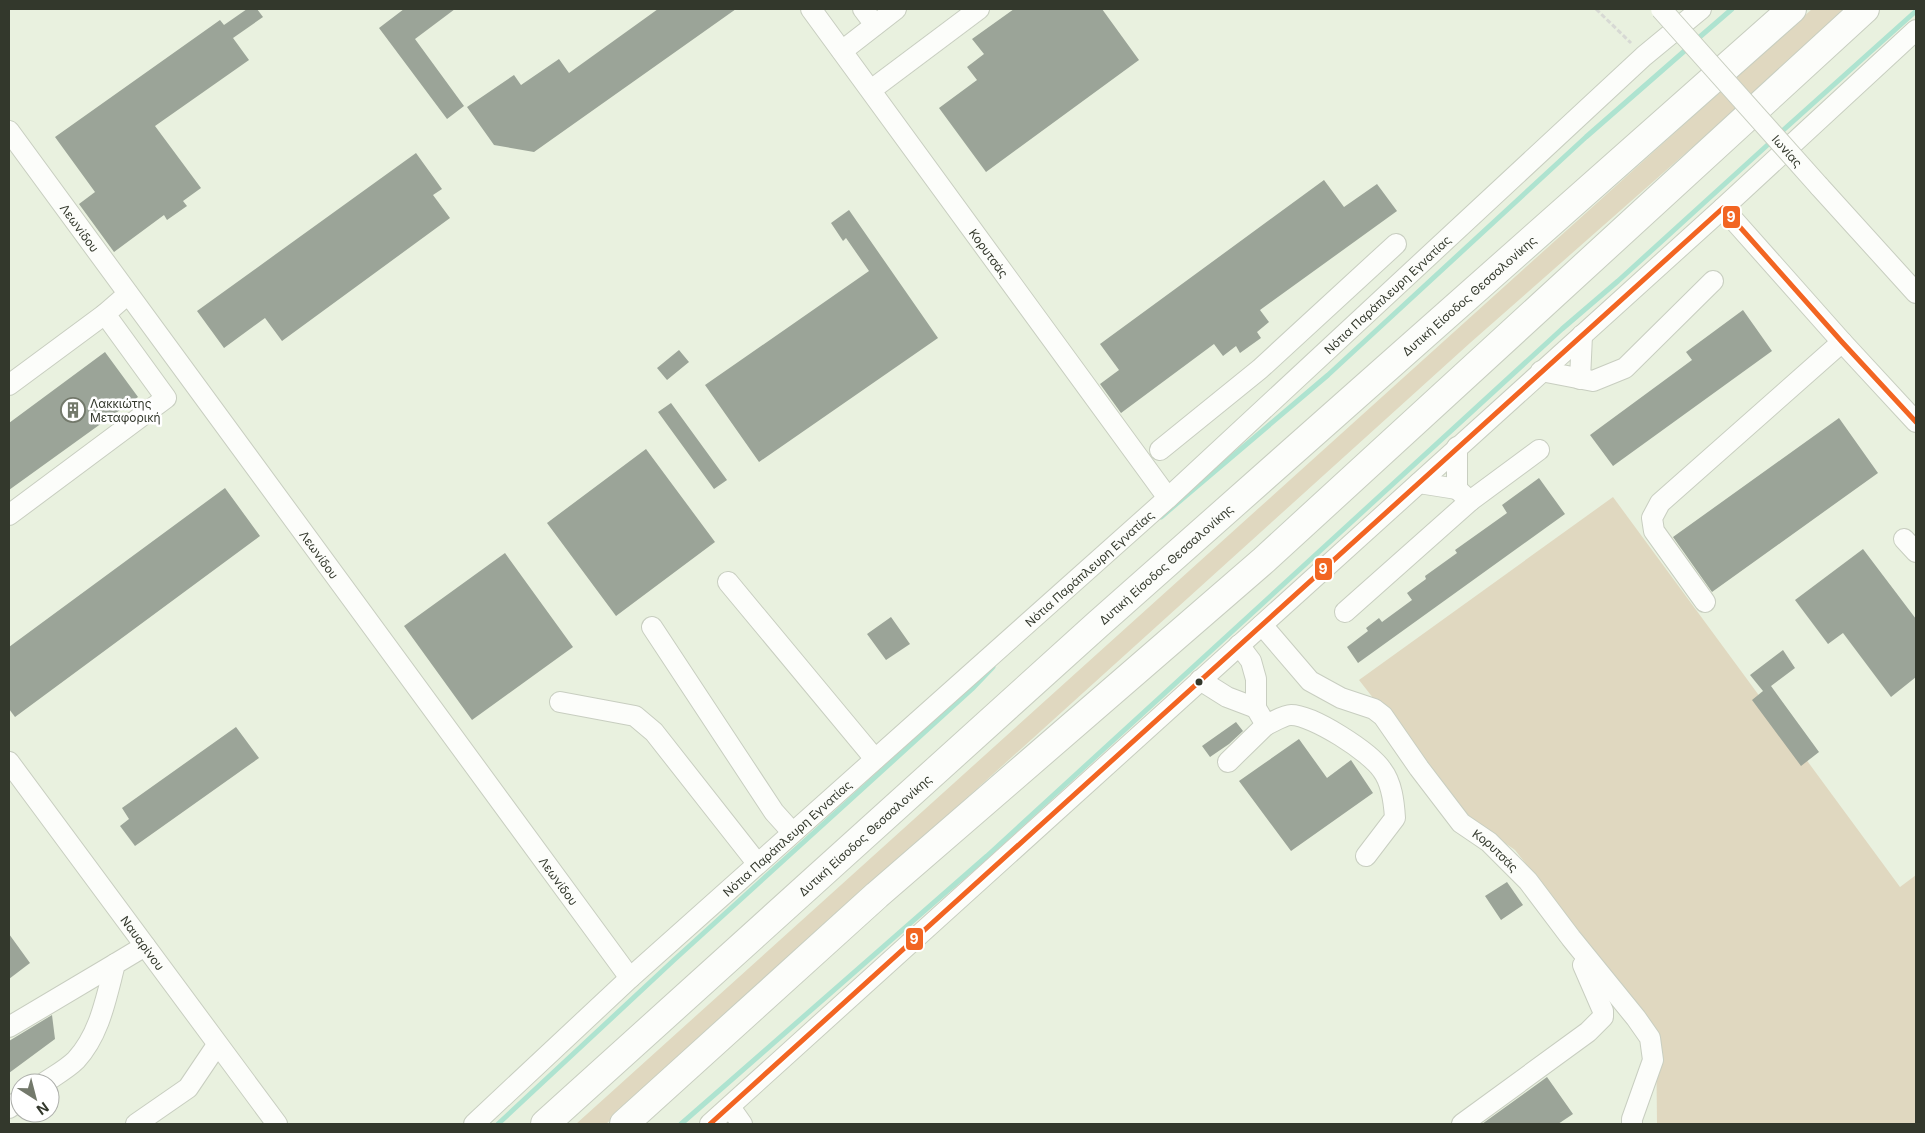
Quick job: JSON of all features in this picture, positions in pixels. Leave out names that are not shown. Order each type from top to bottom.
[{"type":"highway","name":"Δυτική Είσοδος Θεσσαλονίκης","points":[[545,1124],[1097,625],[1792,9]]},
{"type":"highway","points":[[624,1124],[877,895],[1264,560],[1865,9]]},
{"type":"street","name":"Κορυτσάς","points":[[811,9],[1168,498]]},
{"type":"street","points":[[863,9],[876,25]]},
{"type":"street","points":[[842,51],[896,9]]},
{"type":"street","points":[[871,90],[978,9]]},
{"type":"street","name":"Ιωνίας","points":[[1661,9],[1916,292]]},
{"type":"street","name":"Νότια Παράπλευρη Εγνατίας","points":[[474,1124],[630,978],[757,863],[1168,498],[1644,56],[1701,9]]},
{"type":"street","points":[[710,1124],[1914,35]]},
{"type":"street","name":"Λεωνίδου","points":[[9,131],[630,978]]},
{"type":"street","points":[[1723,208],[1916,422]]},
{"type":"street","points":[[1160,450],[1260,369],[1396,244]]},
{"type":"street","points":[[1541,371],[1593,381],[1625,368],[1713,281]]},
{"type":"street","points":[[9,385],[105,314],[128,294]]},
{"type":"street","points":[[9,515],[166,398],[105,314]]},
{"type":"street","points":[[1580,379],[1582,335]]},
{"type":"street","points":[[1705,602],[1654,530],[1652,518],[1660,503],[1842,342]]},
{"type":"street","points":[[1260,369],[1281,393]]},
{"type":"street","points":[[1458,447],[1463,495]]},
{"type":"street","points":[[1345,612],[1463,495],[1539,450]]},
{"type":"street","points":[[1419,483],[1463,495]]},
{"type":"street","points":[[728,582],[875,759]]},
{"type":"street","name":"Κορυτσάς","points":[[1262,625],[1310,681],[1341,698],[1374,709],[1383,716],[1419,768],[1461,823],[1488,842],[1528,882],[1636,1018],[1650,1038],[1653,1060],[1632,1119],[1632,1124]]},
{"type":"street","points":[[652,627],[774,812],[792,832]]},
{"type":"street","points":[[1228,762],[1261,717],[1256,679],[1251,661],[1239,646]]},
{"type":"street","points":[[1200,680],[1261,717],[1290,715],[1308,718],[1362,749],[1383,770],[1394,798],[1395,818],[1366,856]]},
{"type":"street","points":[[560,702],[636,716],[654,732],[757,863]]},
{"type":"street","name":"Ναυαρίνου","points":[[9,762],[277,1124]]},
{"type":"street","points":[[1462,1124],[1588,1032],[1603,1018],[1600,1003],[1571,938]]},
{"type":"street","points":[[9,1027],[145,946]]},
{"type":"street","points":[[58,1073],[75,1061],[94,1036],[102,1014],[115,964]]},
{"type":"street","points":[[136,1124],[188,1088],[217,1045]]},
{"type":"street","points":[[730,1106],[742,1124]]},
{"type":"path","points":[[1596,9],[1644,56]]},
{"type":"shaded area","points":[[1812,9],[1845,9],[1738,107],[1470,343],[606,1124],[576,1124]]},
{"type":"shaded area","points":[[1613,497],[1900,887],[1916,875],[1916,1124],[1657,1124],[1656,1029],[1515,850],[1465,815],[1359,680]]},
{"type":"building","points":[[247,9],[257,9],[263,17],[233,38],[249,60],[155,126],[201,188],[183,201],[187,206],[167,220],[164,215],[114,252],[79,204],[95,192],[55,137],[220,20],[224,25]]},
{"type":"building","points":[[404,9],[455,9],[415,39],[464,106],[447,119],[379,28]]},
{"type":"building","points":[[658,9],[736,9],[534,152],[494,145],[467,107],[514,75],[521,85],[559,59],[569,73]]},
{"type":"building","points":[[1014,9],[1102,9],[1139,60],[986,172],[939,108],[977,80],[967,67],[984,54],[972,39]]},
{"type":"building","points":[[416,153],[442,189],[433,195],[450,218],[282,341],[265,318],[224,348],[197,311]]},
{"type":"building","points":[[1324,180],[1344,207],[1377,184],[1397,211],[1260,310],[1269,322],[1257,332],[1261,338],[1240,353],[1236,346],[1223,356],[1214,344],[1121,413],[1100,384],[1119,370],[1100,344]]},
{"type":"building","points":[[849,210],[938,338],[759,462],[705,385],[869,271],[846,238],[843,241],[831,223]]},
{"type":"building","points":[[1743,310],[1772,351],[1613,466],[1590,435],[1692,360],[1686,352]]},
{"type":"building","points":[[679,350],[689,362],[667,380],[657,368]]},
{"type":"building","name":"Λακκιώτης Μεταφορική","points":[[105,352],[138,397],[9,490],[9,423]]},
{"type":"building","points":[[671,403],[727,480],[714,489],[658,412]]},
{"type":"building","points":[[1839,418],[1878,473],[1712,592],[1673,537]]},
{"type":"building","points":[[646,449],[715,542],[616,616],[547,523]]},
{"type":"building","points":[[1539,478],[1565,514],[1358,663],[1347,647],[1368,631],[1366,628],[1379,618],[1382,622],[1412,600],[1407,593],[1426,579],[1425,576],[1457,553],[1455,550],[1507,513],[1502,505]]},
{"type":"building","points":[[225,488],[260,536],[15,717],[9,709],[9,647]]},
{"type":"building","points":[[1863,549],[1916,619],[1916,677],[1891,697],[1843,633],[1828,644],[1795,600]]},
{"type":"building","points":[[505,553],[573,647],[472,720],[404,626]]},
{"type":"building","points":[[891,617],[910,644],[886,660],[867,634]]},
{"type":"building","points":[[1783,650],[1795,668],[1771,686],[1819,752],[1801,766],[1752,700],[1763,691],[1750,675]]},
{"type":"building","points":[[1236,722],[1243,731],[1229,744],[1210,757],[1202,746]]},
{"type":"building","points":[[236,727],[259,758],[135,846],[120,826],[129,819],[122,808]]},
{"type":"building","points":[[1299,739],[1327,778],[1351,760],[1373,793],[1291,851],[1239,781]]},
{"type":"building","points":[[1507,882],[1523,905],[1501,920],[1485,896]]},
{"type":"building","points":[[9,934],[30,963],[9,979]]},
{"type":"building","points":[[52,1015],[55,1039],[9,1073],[9,1041]]},
{"type":"building","points":[[1547,1077],[1573,1114],[1558,1124],[1482,1124]]},
{"type":"waterway","points":[[1695,41],[1732,9]]},
{"type":"waterway","points":[[1779,134],[1916,11]]},
{"type":"waterway","points":[[1161,517],[1328,375],[1586,137],[1689,47]]},
{"type":"waterway","points":[[681,1124],[987,856],[1562,329],[1618,281],[1773,140]]},
{"type":"waterway","points":[[498,1124],[674,960],[972,689],[993,667]]},
{"type":"transit line","name":"9","points":[[710,1124],[1723,208],[1916,422]]},
{"type":"place","name":"Λακκιώτης Μεταφορική","points":[[73,410]]}]
